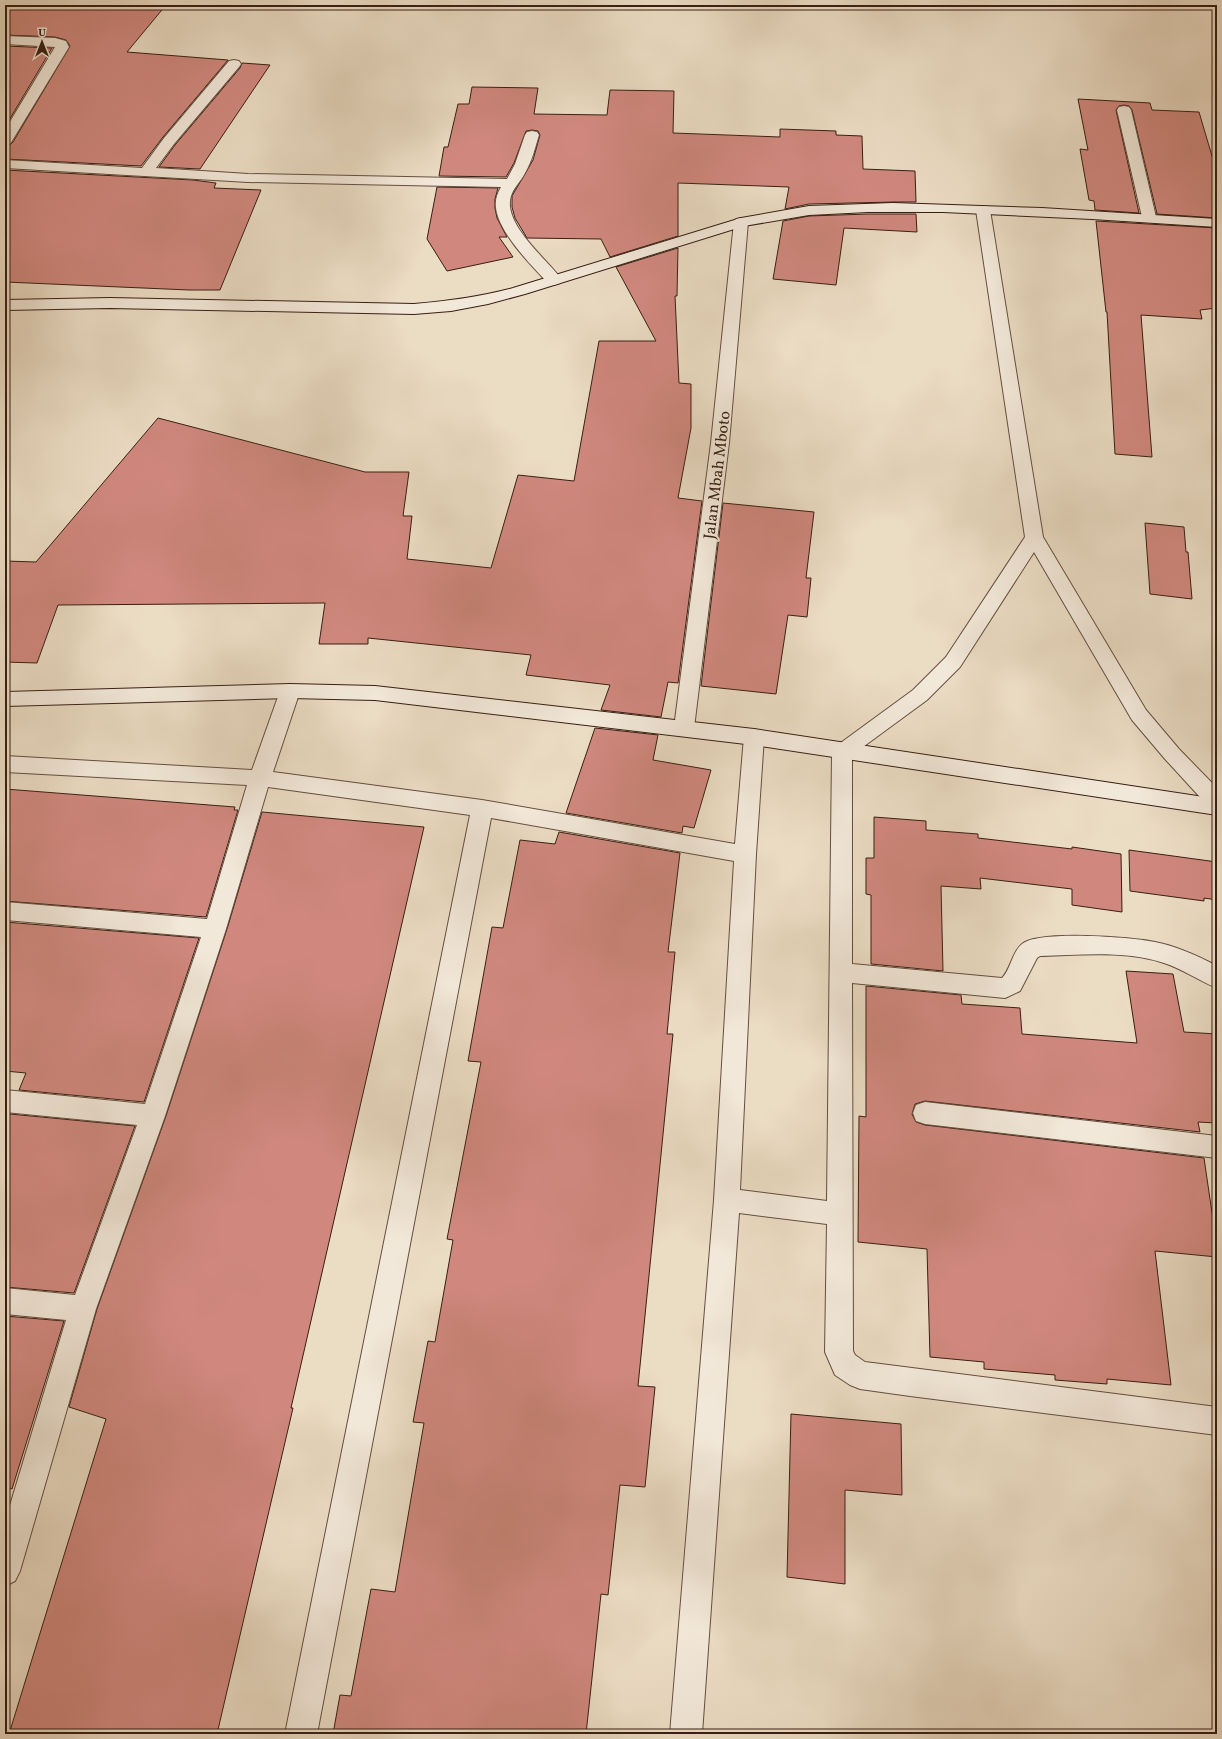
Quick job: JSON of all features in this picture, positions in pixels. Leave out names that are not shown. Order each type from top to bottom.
[{"type":"street","points":[[5,40],[55,42],[61,44],[62,47],[5,141]]},
{"type":"street","points":[[145,173],[169,141],[234,64]]},
{"type":"street","points":[[1124,110],[1149,218]]},
{"type":"street","points":[[532,135],[523,162],[503,199],[503,214],[512,230],[538,264],[554,280]]},
{"type":"street","points":[[5,164],[248,178],[511,183]]},
{"type":"street","points":[[5,305],[118,303],[414,308],[451,306],[482,301],[742,222],[778,215],[851,208],[983,210],[1149,218],[1217,223]]},
{"type":"street","points":[[983,210],[1034,538],[1139,715],[1172,754],[1217,801]]},
{"type":"street","name":"Jalan Mbah Mboto","points":[[684,728],[720,443],[742,222]]},
{"type":"street","points":[[842,752],[920,695],[953,662],[1034,538]]},
{"type":"street","points":[[5,1571],[11,1534],[83,1309],[152,1116],[215,930],[260,778],[290,691]]},
{"type":"street","points":[[5,699],[290,691],[375,693],[754,737],[842,752],[1217,807]]},
{"type":"street","points":[[686,1734],[727,1200],[754,737]]},
{"type":"street","points":[[842,752],[839,1352],[845,1365],[860,1375],[1217,1421]]},
{"type":"street","points":[[5,764],[260,778],[482,808],[746,854]]},
{"type":"street","points":[[301,1734],[482,808]]},
{"type":"street","points":[[5,911],[215,930]]},
{"type":"street","points":[[840,972],[1005,988],[1012,984],[1029,952],[1036,947],[1101,945],[1156,952],[1200,968],[1217,978]]},
{"type":"street","points":[[5,1101],[152,1116]]},
{"type":"street","points":[[925,1113],[1217,1147]]},
{"type":"street","points":[[727,1200],[839,1214]]},
{"type":"street","points":[[5,1301],[83,1309]]},
{"type":"building","points":[[5,5],[166,5],[127,52],[228,60],[163,137],[141,166],[5,159],[5,146],[10,145],[13,142],[70,46],[66,40],[55,37],[5,35]]},
{"type":"building","points":[[5,46],[52,48],[5,127]]},
{"type":"building","points":[[242,63],[270,65],[200,169],[159,167],[175,145],[240,68]]},
{"type":"building","points":[[472,87],[538,88],[534,114],[607,115],[610,90],[674,91],[673,133],[780,137],[780,129],[836,131],[836,135],[862,136],[863,169],[915,171],[916,202],[809,204],[785,209],[789,187],[678,183],[678,236],[610,257],[601,239],[527,238],[515,218],[512,207],[512,196],[533,160],[540,135],[538,131],[526,131],[514,163],[506,177],[439,176],[444,147],[448,147],[458,104],[469,104]]},
{"type":"building","points":[[1078,99],[1150,103],[1152,110],[1199,112],[1217,173],[1217,218],[1157,214],[1132,110],[1129,106],[1124,105],[1119,106],[1116,110],[1139,213],[1095,210],[1094,201],[1089,200],[1080,149],[1088,150]]},
{"type":"building","points":[[5,170],[193,180],[216,183],[214,188],[261,190],[220,290],[5,282]]},
{"type":"building","points":[[437,187],[498,188],[495,199],[495,208],[497,218],[507,237],[499,237],[513,257],[447,271],[427,239]]},
{"type":"building","points":[[916,214],[917,232],[844,228],[836,285],[773,279],[783,221],[809,216]]},
{"type":"building","points":[[1096,221],[1217,228],[1217,308],[1200,310],[1202,319],[1141,315],[1152,457],[1115,454],[1107,312]]},
{"type":"building","points":[[678,248],[677,296],[675,296],[679,383],[691,384],[691,428],[678,498],[702,501],[678,683],[668,682],[661,717],[601,710],[610,685],[526,675],[531,655],[368,638],[368,644],[319,644],[325,603],[58,605],[37,663],[5,662],[5,561],[36,562],[158,418],[365,472],[409,472],[403,516],[412,516],[407,559],[491,568],[518,475],[574,481],[599,341],[656,341],[616,267]]},
{"type":"building","points":[[723,503],[814,512],[806,578],[811,578],[807,617],[788,615],[776,694],[701,686]]},
{"type":"building","points":[[1145,523],[1184,527],[1186,552],[1188,552],[1192,599],[1150,594]]},
{"type":"building","points":[[595,728],[658,735],[653,760],[711,770],[694,828],[683,826],[682,833],[566,813]]},
{"type":"building","points":[[5,789],[235,807],[234,810],[238,810],[206,917],[5,901]]},
{"type":"building","points":[[262,812],[424,827],[291,1408],[293,1408],[217,1734],[9,1734],[106,1419],[69,1407],[97,1309],[166,1116],[227,929]]},
{"type":"building","points":[[874,817],[926,821],[926,830],[978,834],[978,838],[1072,849],[1072,847],[1121,854],[1122,912],[1072,905],[1072,889],[980,878],[981,889],[941,886],[943,971],[871,964],[871,895],[866,894],[866,858],[874,858]]},
{"type":"building","points":[[559,832],[680,853],[668,952],[675,952],[667,1034],[673,1034],[638,1386],[655,1387],[645,1487],[620,1485],[608,1595],[601,1594],[586,1734],[333,1734],[340,1695],[351,1696],[371,1589],[395,1592],[424,1423],[413,1422],[428,1341],[435,1342],[453,1240],[447,1239],[481,1062],[468,1061],[492,927],[503,928],[520,840],[555,844]]},
{"type":"building","points":[[1129,850],[1217,862],[1217,900],[1204,898],[1204,901],[1130,891]]},
{"type":"building","points":[[5,922],[199,938],[144,1102],[19,1090],[26,1073],[5,1071]]},
{"type":"building","points":[[1126,971],[1173,974],[1184,1032],[1217,1034],[1217,1123],[1198,1122],[1200,1132],[925,1101],[915,1104],[912,1114],[916,1122],[925,1125],[1204,1158],[1217,1247],[1217,1257],[1155,1251],[1171,1385],[1107,1379],[1107,1384],[1055,1380],[1055,1375],[984,1369],[984,1362],[930,1357],[927,1249],[858,1242],[859,1116],[866,1117],[866,986],[961,995],[962,1004],[1020,1008],[1022,1034],[1137,1043]]},
{"type":"building","points":[[10,1114],[135,1126],[74,1293],[5,1287],[5,1126]]},
{"type":"building","points":[[5,1316],[64,1321],[12,1489],[5,1487]]},
{"type":"building","points":[[791,1414],[901,1424],[902,1495],[845,1490],[845,1584],[787,1577]]}]
